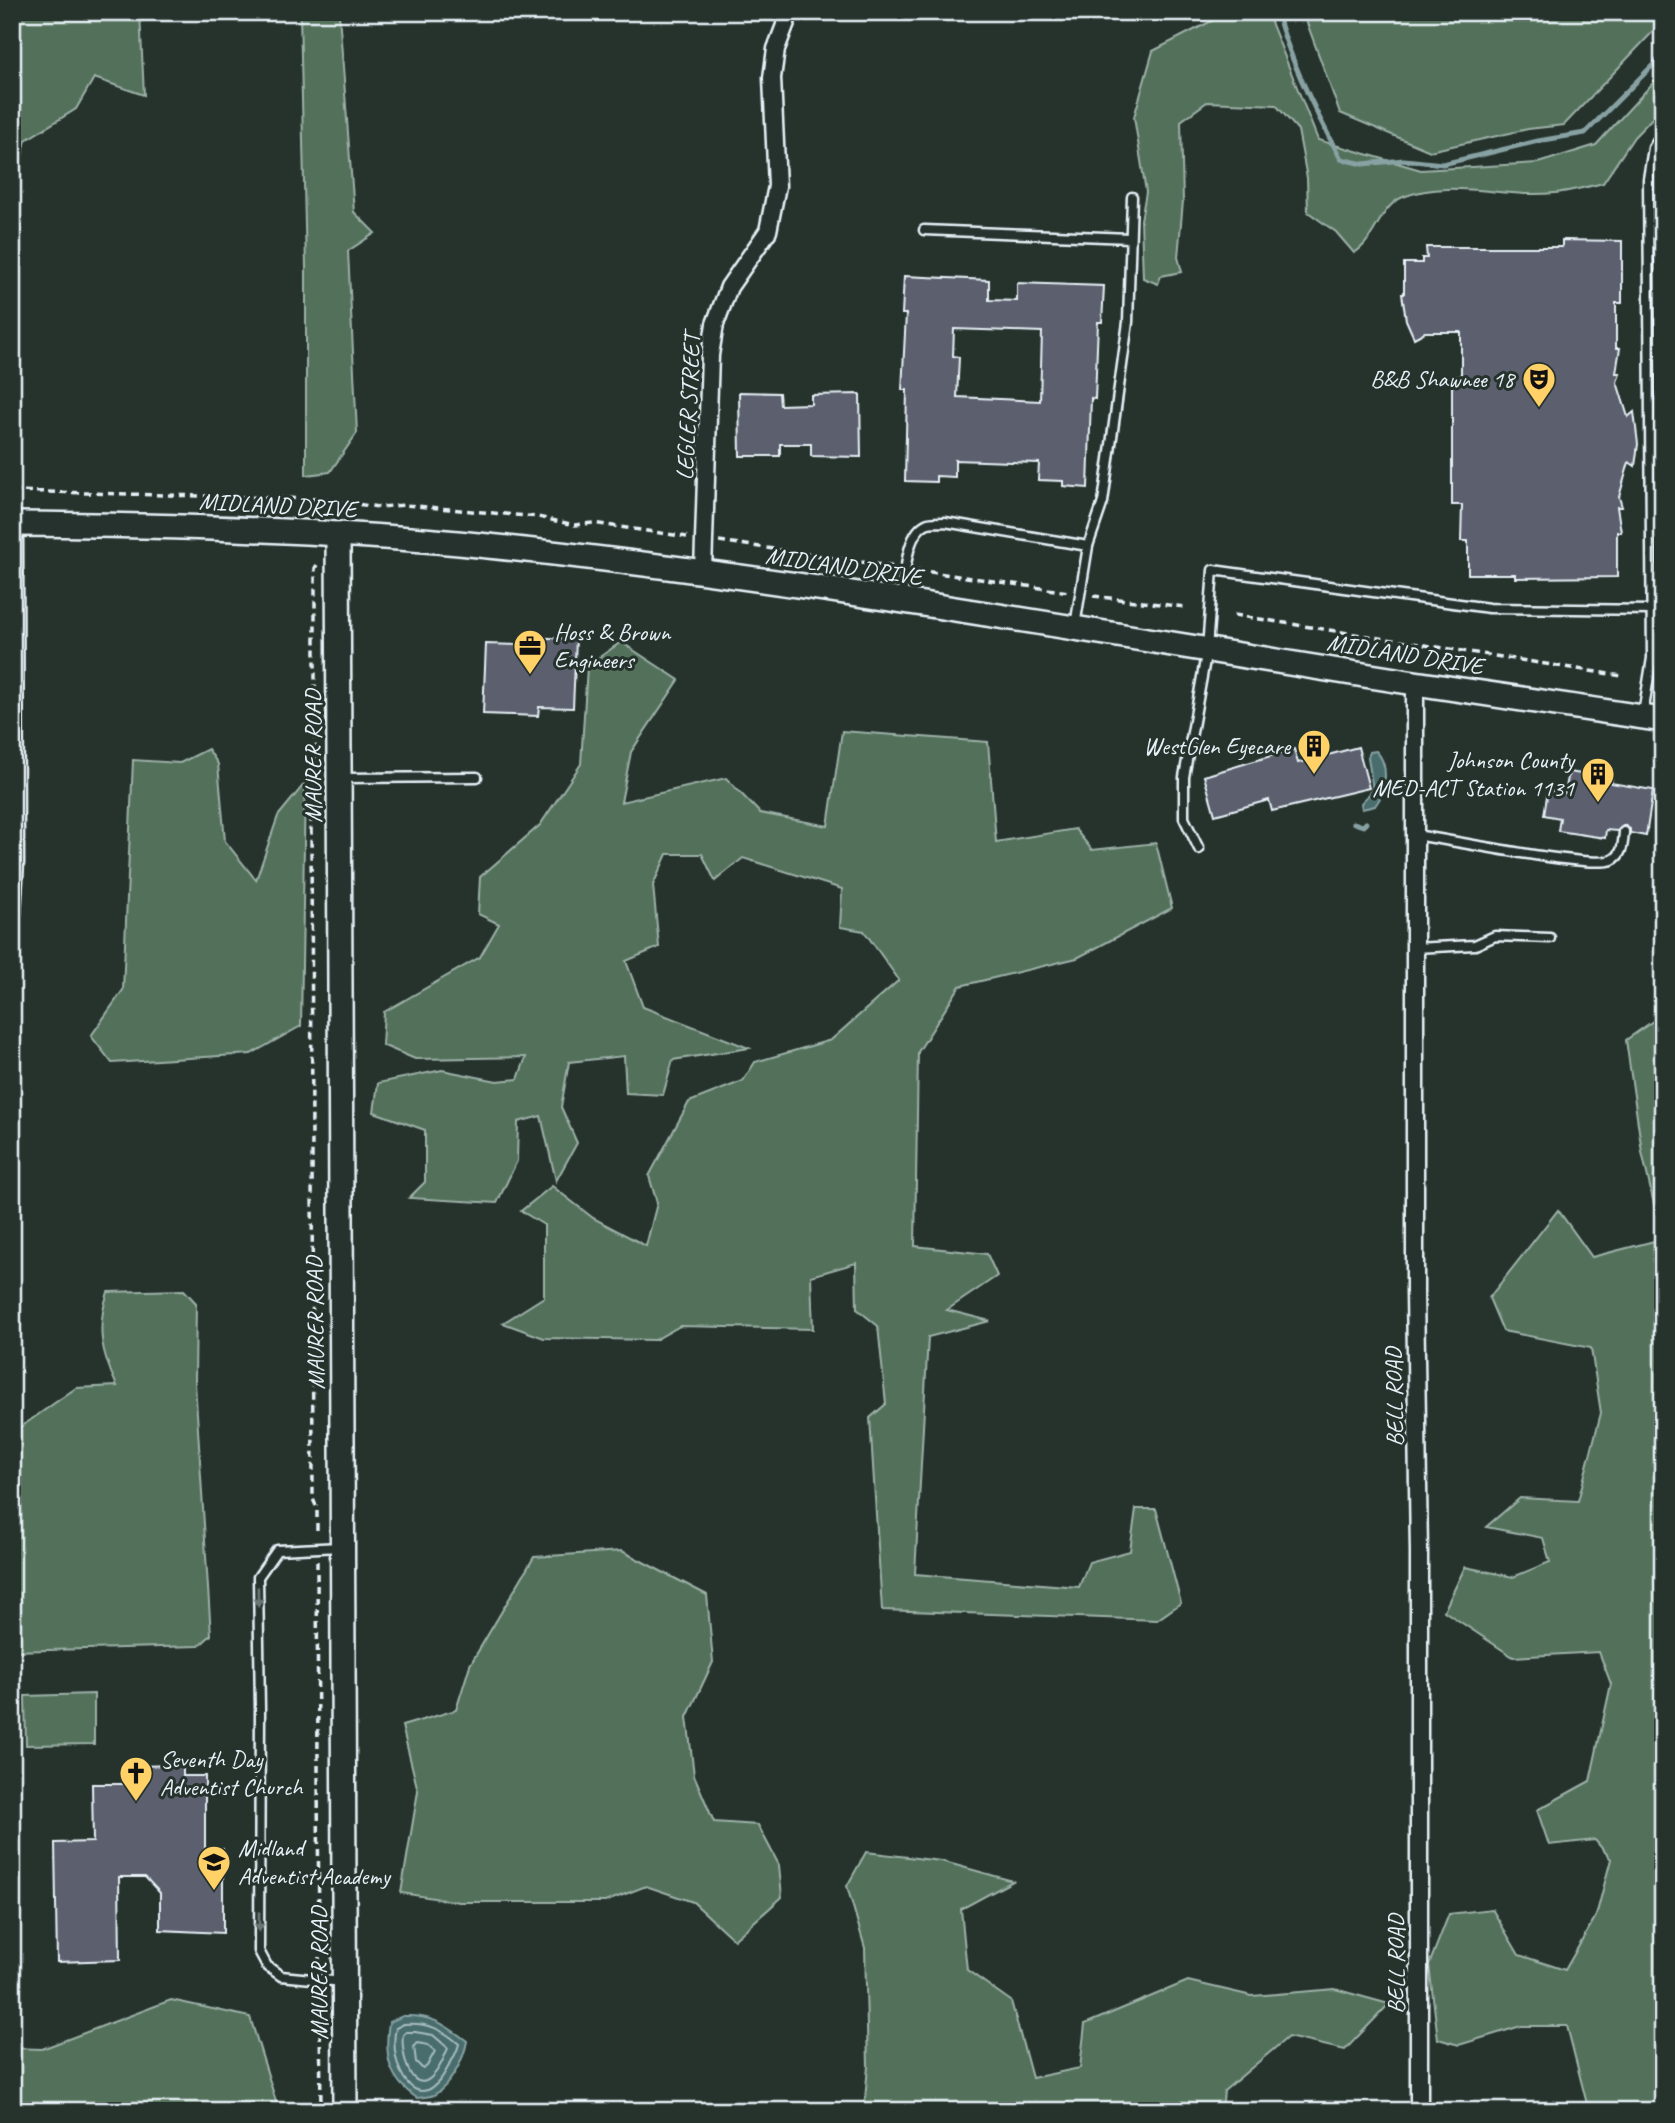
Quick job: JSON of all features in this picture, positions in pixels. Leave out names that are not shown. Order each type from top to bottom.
[{"type":"main road","name":"MIDLAND DRIVE","points":[[13,524],[127,525],[338,534],[498,547],[902,600],[1415,683],[1653,718]]},
{"type":"main road","name":"MAURER ROAD","points":[[338,534],[345,2111]]},
{"type":"street","name":"LEGLER STREET","points":[[703,572],[710,355],[715,324],[729,287],[768,231],[777,186],[772,78],[776,48],[790,12]]},
{"type":"street","points":[[12,914],[13,524]]},
{"type":"street","name":"BELL ROAD","points":[[1415,683],[1419,2111]]},
{"type":"lane","points":[[1653,718],[1648,179],[1653,148],[1663,132]]},
{"type":"lane","points":[[1075,628],[1088,546],[1103,502],[1128,322],[1132,197]]},
{"type":"lane","points":[[924,230],[1130,238]]},
{"type":"lane","points":[[1651,441],[1663,441]]},
{"type":"lane","points":[[902,600],[906,568],[915,534],[928,523],[945,522],[1088,546]]},
{"type":"lane","points":[[1199,849],[1184,818],[1183,797],[1207,649],[1213,570],[1489,608],[1652,610]]},
{"type":"lane","points":[[340,778],[477,777]]},
{"type":"lane","points":[[1414,835],[1577,861],[1606,862],[1614,860],[1621,852],[1625,832]]},
{"type":"lane","points":[[1414,948],[1475,945],[1495,936],[1550,938]]},
{"type":"lane","points":[[341,1547],[277,1550],[258,1577],[259,1951],[267,1966],[281,1976],[346,1982]]},
{"type":"path","points":[[12,491],[304,498],[538,517],[575,525],[593,523],[1185,607]]},
{"type":"path","points":[[321,2111],[320,2012],[323,1997],[319,1980],[317,1508],[313,1499],[311,806],[314,792],[314,568],[338,534]]},
{"type":"path","points":[[1234,615],[1622,676]]},
{"type":"green space","points":[[12,12],[140,12],[144,95],[94,78],[76,109],[26,140],[12,196]]},
{"type":"green space","points":[[1229,12],[1267,12],[1318,140],[1421,170],[1538,163],[1596,145],[1663,72],[1663,107],[1634,137],[1603,183],[1536,194],[1440,189],[1403,197],[1388,208],[1368,240],[1354,253],[1336,232],[1308,212],[1307,178],[1298,130],[1276,105],[1207,102],[1181,121],[1183,201],[1178,257],[1182,272],[1161,276],[1158,284],[1143,278],[1141,220],[1146,192],[1134,117],[1153,51]]},
{"type":"green space","points":[[1303,12],[1663,12],[1663,21],[1564,125],[1528,129],[1430,151],[1340,113]]},
{"type":"green space","points":[[300,14],[339,14],[354,212],[375,233],[348,251],[357,433],[330,472],[306,475],[306,268]]},
{"type":"green space","points":[[621,642],[679,680],[631,752],[621,802],[726,778],[760,813],[828,826],[842,731],[988,742],[996,842],[1075,829],[1092,850],[1156,843],[1172,908],[1077,958],[960,986],[918,1052],[915,1246],[987,1254],[997,1276],[947,1310],[990,1321],[928,1337],[915,1574],[1079,1587],[1089,1562],[1130,1551],[1136,1509],[1156,1509],[1181,1603],[1157,1620],[882,1610],[870,1418],[886,1404],[878,1326],[857,1309],[856,1263],[811,1276],[813,1329],[680,1326],[655,1340],[544,1338],[503,1323],[544,1297],[544,1225],[521,1211],[552,1186],[593,1218],[646,1246],[657,1203],[649,1176],[689,1102],[743,1081],[755,1062],[831,1040],[899,980],[864,931],[840,927],[842,889],[743,858],[715,881],[702,854],[667,854],[653,885],[659,947],[626,961],[643,1007],[749,1048],[673,1060],[663,1095],[626,1093],[624,1056],[569,1062],[561,1107],[577,1143],[556,1181],[541,1116],[518,1122],[517,1161],[497,1203],[409,1198],[425,1182],[425,1130],[374,1112],[378,1083],[442,1070],[497,1081],[518,1079],[526,1057],[415,1059],[382,1045],[384,1012],[480,957],[499,924],[478,914],[480,877],[540,825],[581,764],[587,666]]},
{"type":"green space","points":[[208,749],[218,764],[225,841],[256,880],[278,816],[305,783],[301,1026],[251,1054],[112,1063],[91,1036],[123,990],[133,760],[180,763]]},
{"type":"green space","points":[[1663,1014],[1663,2111],[1585,2111],[1588,2108],[1567,2026],[1521,2026],[1459,2045],[1438,2039],[1429,1965],[1449,1914],[1492,1909],[1519,1955],[1565,1970],[1596,1916],[1611,1859],[1595,1840],[1549,1845],[1537,1810],[1590,1781],[1611,1684],[1599,1652],[1513,1657],[1444,1611],[1465,1567],[1513,1577],[1550,1562],[1543,1538],[1486,1527],[1520,1498],[1578,1501],[1601,1413],[1591,1348],[1503,1331],[1489,1298],[1558,1210],[1592,1257],[1662,1239],[1642,1152],[1626,1040]]},
{"type":"green space","points":[[184,1290],[196,1303],[195,1382],[211,1635],[199,1646],[12,1651],[12,1433],[76,1388],[117,1386],[102,1340],[102,1317],[108,1292]]},
{"type":"green space","points":[[622,1551],[707,1595],[713,1662],[687,1717],[694,1775],[714,1822],[758,1825],[779,1865],[782,1897],[734,1940],[693,1902],[646,1886],[605,1902],[459,1902],[401,1893],[418,1791],[402,1726],[456,1710],[470,1665],[534,1557]]},
{"type":"green space","points":[[94,1694],[94,1744],[26,1745],[25,1696]]},
{"type":"green space","points":[[866,1852],[941,1861],[1013,1881],[961,1909],[967,1970],[1011,2001],[1032,2078],[1080,2068],[1085,2024],[1188,1981],[1252,1996],[1335,1989],[1389,2004],[1345,2050],[1288,2037],[1224,2091],[1222,2111],[864,2111],[868,2066],[865,1948],[847,1886]]},
{"type":"green space","points":[[171,2000],[250,2017],[279,2111],[12,2111],[12,2048],[42,2049]]},
{"type":"water","points":[[1376,751],[1385,771],[1384,786],[1375,806],[1362,809],[1361,803],[1373,790],[1368,757],[1370,752]]},
{"type":"water","points":[[403,2016],[422,2017],[438,2022],[467,2041],[456,2071],[434,2095],[417,2098],[400,2083],[390,2065],[387,2045],[389,2022]]},
{"type":"building","name":"B&B Shawnee 18","points":[[1562,240],[1622,241],[1622,303],[1616,303],[1616,348],[1620,348],[1616,373],[1620,373],[1617,382],[1628,417],[1634,412],[1638,444],[1635,466],[1629,462],[1619,497],[1622,507],[1617,507],[1621,532],[1617,532],[1617,577],[1515,578],[1515,574],[1468,574],[1468,541],[1461,541],[1462,505],[1452,505],[1452,376],[1461,377],[1461,332],[1425,332],[1414,338],[1406,320],[1402,294],[1404,263],[1422,263],[1422,258],[1427,258],[1426,247],[1562,247]]},
{"type":"building","points":[[904,276],[989,280],[989,300],[1017,301],[1017,283],[1104,286],[1102,322],[1098,322],[1095,399],[1091,398],[1088,488],[1063,486],[1063,481],[1038,480],[1039,463],[955,460],[955,477],[936,476],[936,482],[905,481],[907,390],[902,390],[906,314],[902,314]],"holes":[[[954,329],[1042,332],[1040,401],[957,397],[959,357],[953,356]]]},
{"type":"building","points":[[739,392],[779,393],[780,405],[811,404],[811,395],[860,394],[861,457],[811,456],[811,444],[780,444],[780,456],[740,456]]},
{"type":"building","name":"Hoss & Brown Engineers","points":[[522,637],[576,639],[573,708],[539,707],[538,716],[483,714],[486,644],[522,645]]},
{"type":"building","name":"WestGlen Eyecare","points":[[1358,747],[1369,788],[1272,811],[1269,800],[1215,815],[1204,776],[1294,749],[1298,763]]},
{"type":"building","name":"Johnson County MED-ACT Station 1131","points":[[1569,772],[1612,779],[1611,783],[1653,790],[1646,836],[1630,833],[1630,829],[1624,825],[1617,831],[1606,830],[1605,838],[1558,831],[1560,818],[1544,815],[1548,790],[1565,793]]},
{"type":"building","points":[[183,1765],[183,1776],[205,1776],[205,1849],[223,1849],[223,1933],[160,1930],[160,1893],[145,1877],[119,1877],[120,1960],[57,1962],[55,1843],[93,1842],[92,1784],[134,1784],[134,1766]]},
{"type":"waterway","points":[[1277,12],[1305,87],[1341,159],[1363,164],[1404,160],[1443,164],[1538,141],[1585,133],[1663,55]]},
{"type":"waterway","points":[[1354,823],[1363,826],[1366,823]]},
{"type":"place","name":"B&B Shawnee 18","points":[[1539,409]]},
{"type":"place","name":"Hoss & Brown Engineers","points":[[530,676]]},
{"type":"place","name":"WestGlen Eyecare","points":[[1314,776]]},
{"type":"place","name":"Johnson County MED-ACT Station 1131","points":[[1598,804]]},
{"type":"place","name":"Seventh Day Adventist Church","points":[[136,1803]]},
{"type":"place","name":"Midland Adventist Academy","points":[[214,1892]]}]
